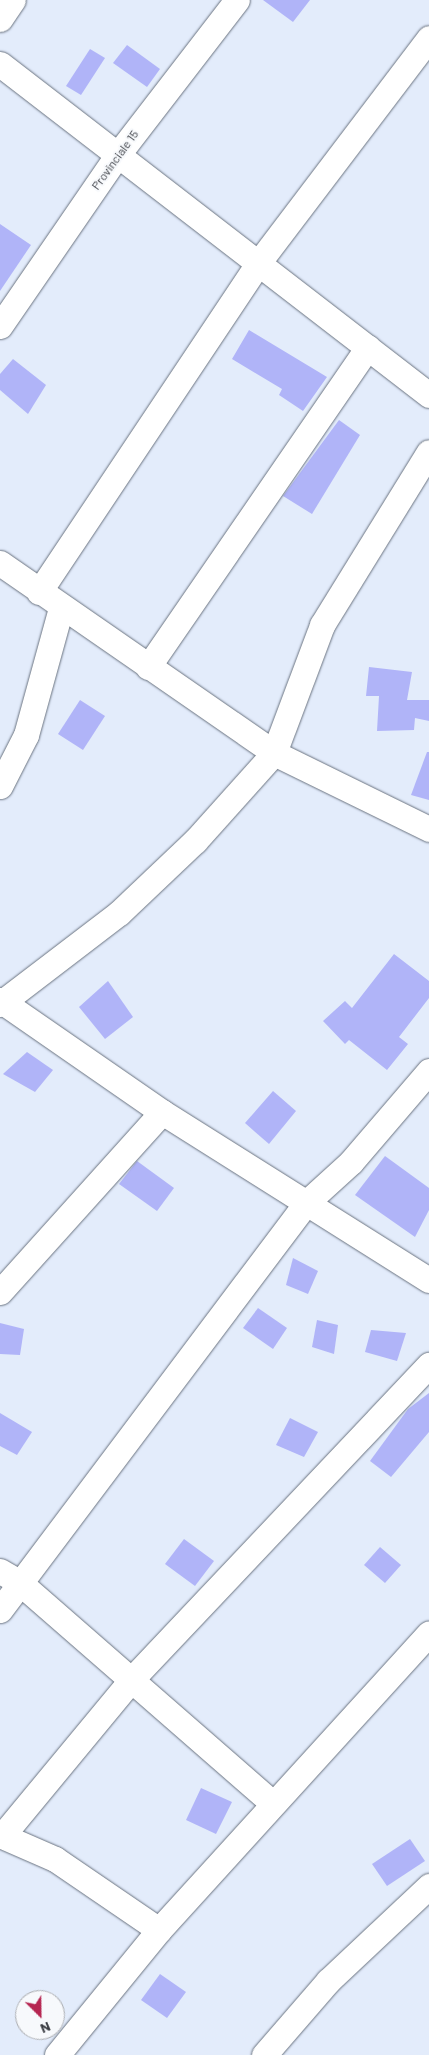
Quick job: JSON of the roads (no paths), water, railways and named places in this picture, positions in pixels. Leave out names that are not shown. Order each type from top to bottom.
[{"type":"street","points":[[0,19],[13,0]]},
{"type":"street","name":"Provinciale 15","points":[[0,326],[119,153],[237,0]]},
{"type":"street","points":[[39,592],[259,262],[429,38]]},
{"type":"street","points":[[0,64],[119,153],[429,395]]},
{"type":"street","points":[[148,667],[368,347]]},
{"type":"street","points":[[429,452],[322,625],[274,753],[195,841],[119,913],[2,1002],[162,1112],[429,1280]]},
{"type":"street","points":[[0,562],[61,608],[274,753],[429,829]]},
{"type":"street","points":[[0,786],[26,736],[61,608]]},
{"type":"street","points":[[0,1610],[9,1576],[306,1202],[350,1162],[429,1071]]},
{"type":"street","points":[[0,1292],[162,1112]]},
{"type":"street","points":[[159,1930],[55,1858],[1,1836],[131,1680],[429,1365]]},
{"type":"street","points":[[9,1576],[272,1803]]},
{"type":"street","points":[[57,2055],[159,1930],[272,1803],[429,1633]]},
{"type":"street","points":[[264,2055],[328,1981],[418,1905],[429,1886]]}]
